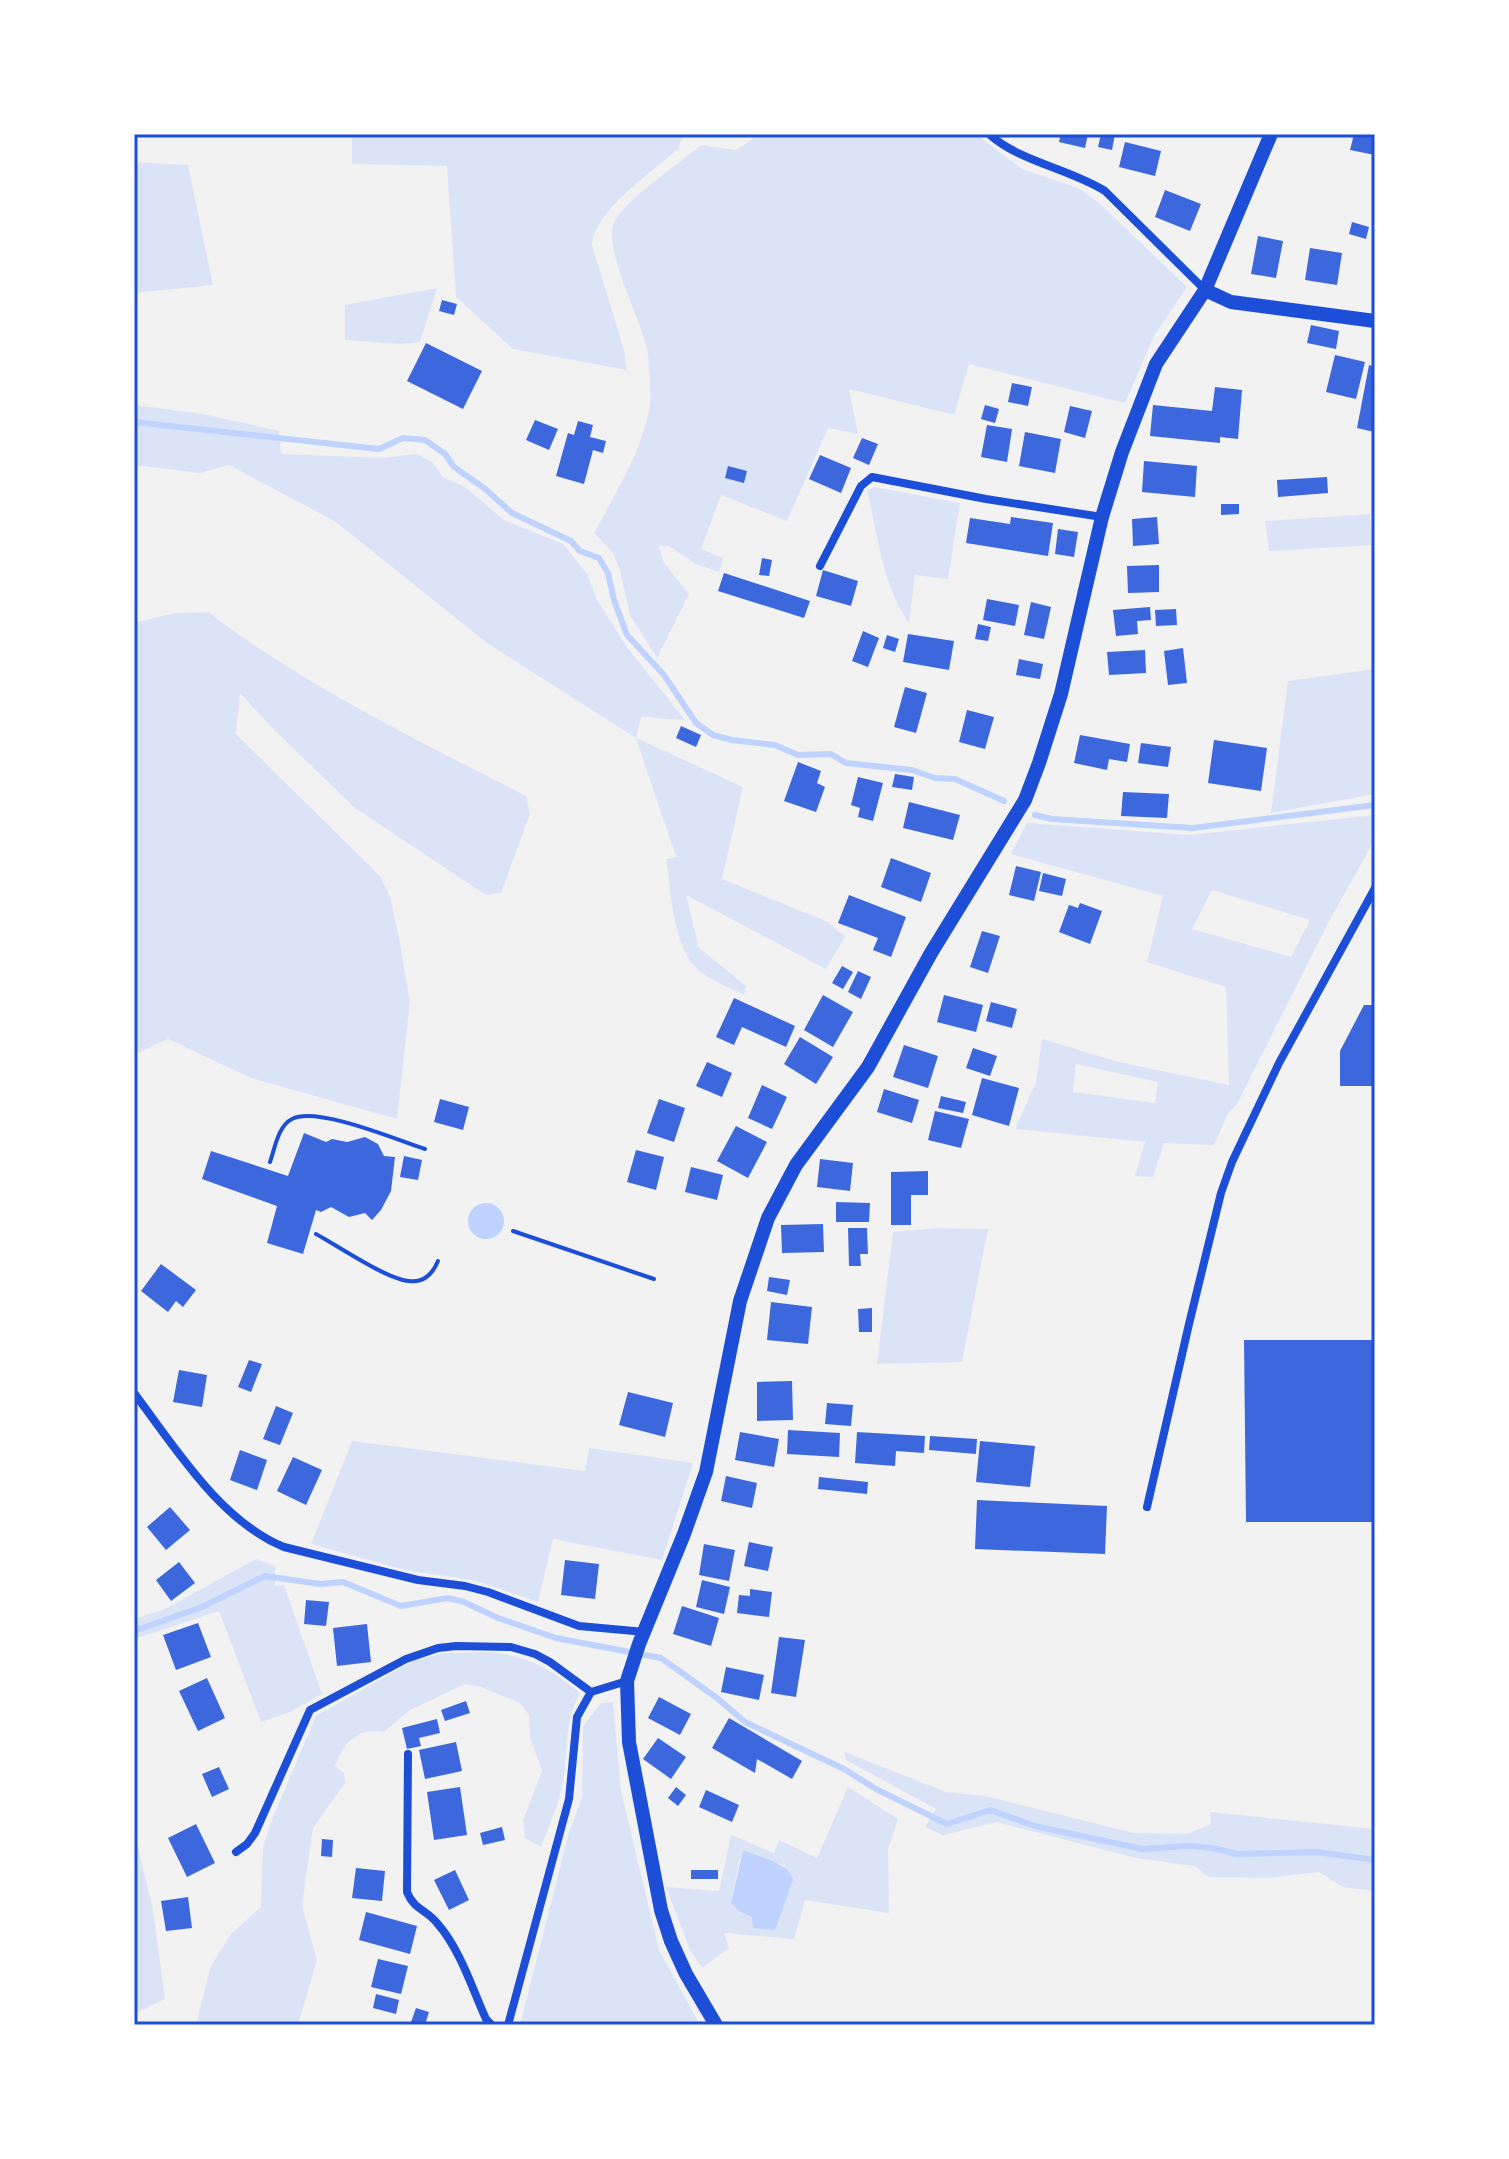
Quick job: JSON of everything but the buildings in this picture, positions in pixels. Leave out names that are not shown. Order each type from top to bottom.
[{"type":"street","points":[[989,134],[1012,149],[1105,191],[1205,290],[1231,302],[1375,321]]},
{"type":"street","points":[[716,2025],[686,1974],[661,1910],[629,1742],[627,1681],[706,1472],[740,1301],[768,1218],[796,1165],[863,1075],[931,953],[1025,800],[1061,694],[1102,517],[1143,394],[1170,340],[1205,290],[1271,134]]},
{"type":"street","points":[[820,566],[861,486],[872,477],[1102,517]]},
{"type":"street","points":[[1147,1507],[1192,1310],[1221,1193],[1232,1162],[1279,1063],[1375,888]]},
{"type":"street","points":[[134,1393],[228,1511],[266,1539],[297,1550],[418,1580],[488,1592],[579,1626],[642,1638]]},
{"type":"street","points":[[236,1852],[255,1833],[310,1710],[406,1659],[438,1648],[511,1647],[550,1662],[591,1692]]},
{"type":"street","points":[[508,2025],[569,1799],[577,1717],[591,1692],[627,1681]]},
{"type":"street","points":[[408,1754],[407,1892],[412,1904],[437,1922],[451,1943],[486,2019],[492,2025]]},
{"type":"path","points":[[270,1162],[281,1129],[293,1118],[302,1116],[325,1116],[425,1149]]},
{"type":"path","points":[[513,1231],[654,1279]]},
{"type":"path","points":[[316,1234],[407,1281],[425,1278],[438,1261]]},
{"type":"shaded area","points":[[352,134],[684,134],[678,149],[614,205],[595,232],[592,245],[624,350],[627,370],[513,349],[456,297],[447,166],[352,164]]},
{"type":"shaded area","points":[[760,134],[976,134],[1022,169],[1078,188],[1098,202],[1187,287],[1154,336],[1125,403],[969,364],[954,415],[849,389],[858,434],[828,428],[787,521],[721,495],[701,549],[723,558],[719,572],[696,564],[669,546],[659,546],[664,563],[689,594],[657,658],[630,615],[613,553],[594,533],[635,455],[650,405],[647,349],[617,264],[613,248],[614,222],[641,192],[701,145],[736,150]]},
{"type":"shaded area","points":[[134,162],[188,165],[213,285],[134,293]]},
{"type":"shaded area","points":[[437,288],[420,342],[399,344],[345,340],[345,305]]},
{"type":"shaded area","points":[[134,405],[203,414],[279,431],[281,454],[383,458],[417,454],[432,462],[443,477],[465,487],[504,520],[563,544],[588,575],[596,598],[626,646],[685,720],[641,717],[636,738],[487,643],[336,522],[229,465],[200,473],[134,465]]},
{"type":"shaded area","points":[[875,487],[960,503],[948,579],[915,575],[909,623],[893,592],[882,559],[867,490]]},
{"type":"shaded area","points":[[1370,514],[1372,545],[1269,551],[1265,521]]},
{"type":"shaded area","points":[[208,612],[322,688],[526,796],[530,814],[501,893],[486,895],[355,808],[240,693],[236,734],[380,876],[390,897],[410,1002],[397,1119],[251,1078],[168,1039],[134,1055],[134,623],[175,613]]},
{"type":"shaded area","points":[[1375,669],[1375,794],[1271,813],[1288,681]]},
{"type":"shaded area","points":[[636,738],[743,787],[722,879],[828,922],[845,937],[826,969],[686,895],[699,948],[746,986],[744,995],[694,966],[680,939],[672,906],[666,859],[676,857]]},
{"type":"shaded area","points":[[1375,815],[1375,839],[1327,925],[1237,1104],[1228,1113],[1214,1145],[1164,1143],[1153,1177],[1135,1176],[1145,1142],[1015,1129],[1036,1082],[1042,1039],[1119,1062],[1229,1085],[1226,987],[1147,962],[1163,896],[1011,854],[1027,823],[1189,835]],"holes":[[[1212,890],[1310,920],[1291,957],[1192,929]],[[1076,1064],[1158,1082],[1155,1103],[1073,1092]]]},
{"type":"shaded area","points":[[938,1228],[988,1229],[962,1362],[877,1364],[893,1232]]},
{"type":"shaded area","points":[[352,1441],[585,1471],[589,1448],[693,1463],[662,1560],[553,1539],[538,1602],[477,1581],[405,1570],[311,1544]]},
{"type":"shaded area","points":[[256,1559],[275,1566],[275,1586],[284,1585],[322,1694],[290,1712],[261,1722],[219,1611],[134,1639],[134,1619],[165,1609]]},
{"type":"shaded area","points":[[492,1652],[539,1665],[580,1693],[571,1716],[560,1794],[541,1847],[525,1838],[523,1820],[542,1771],[530,1738],[529,1715],[520,1703],[465,1684],[410,1710],[384,1732],[359,1734],[348,1743],[335,1766],[344,1773],[345,1783],[313,1828],[302,1906],[317,1960],[298,2025],[196,2025],[211,1966],[231,1934],[261,1907],[263,1847],[316,1716],[413,1661],[443,1653]]},
{"type":"shaded area","points":[[613,1702],[621,1791],[659,1950],[700,2025],[520,2025],[569,1832],[582,1797],[583,1726],[601,1703]]},
{"type":"shaded area","points":[[845,1752],[946,1792],[985,1796],[1134,1833],[1188,1834],[1211,1824],[1210,1812],[1375,1829],[1375,1891],[1343,1887],[1319,1872],[1267,1878],[1209,1877],[1194,1866],[1136,1858],[997,1822],[943,1835],[925,1827],[936,1809],[846,1760]]},
{"type":"shaded area","points":[[848,1787],[898,1819],[888,1849],[889,1913],[805,1900],[794,1939],[724,1933],[729,1948],[702,1968],[690,1950],[666,1887],[719,1891],[731,1835],[774,1853],[779,1840],[817,1858]],"holes":[[[743,1850],[785,1866],[753,1928],[753,1917],[731,1903]]]},
{"type":"shaded area","points":[[134,1830],[153,1910],[165,1999],[134,2014]]},
{"type":"water","points":[[486,1203],[498,1209],[504,1221],[498,1233],[486,1239],[474,1233],[468,1221],[474,1209]]},
{"type":"water","points":[[743,1850],[773,1861],[791,1874],[793,1880],[775,1930],[753,1928],[752,1917],[731,1903]]},
{"type":"waterway","points":[[134,422],[379,449],[403,438],[425,440],[512,513],[571,541],[580,551],[599,558],[608,573],[627,635],[664,675],[696,723],[713,735],[775,745],[798,755],[831,754],[846,763],[912,770],[935,778],[955,779],[1004,801]]},
{"type":"waterway","points":[[1035,815],[1052,819],[1193,828],[1375,805]]},
{"type":"waterway","points":[[134,1631],[202,1607],[265,1576],[320,1584],[343,1582],[401,1606],[448,1598],[556,1638],[661,1658],[745,1722],[844,1769],[876,1789],[947,1824],[990,1810],[1035,1826],[1142,1849],[1187,1846],[1237,1854],[1317,1852],[1375,1860]]}]
